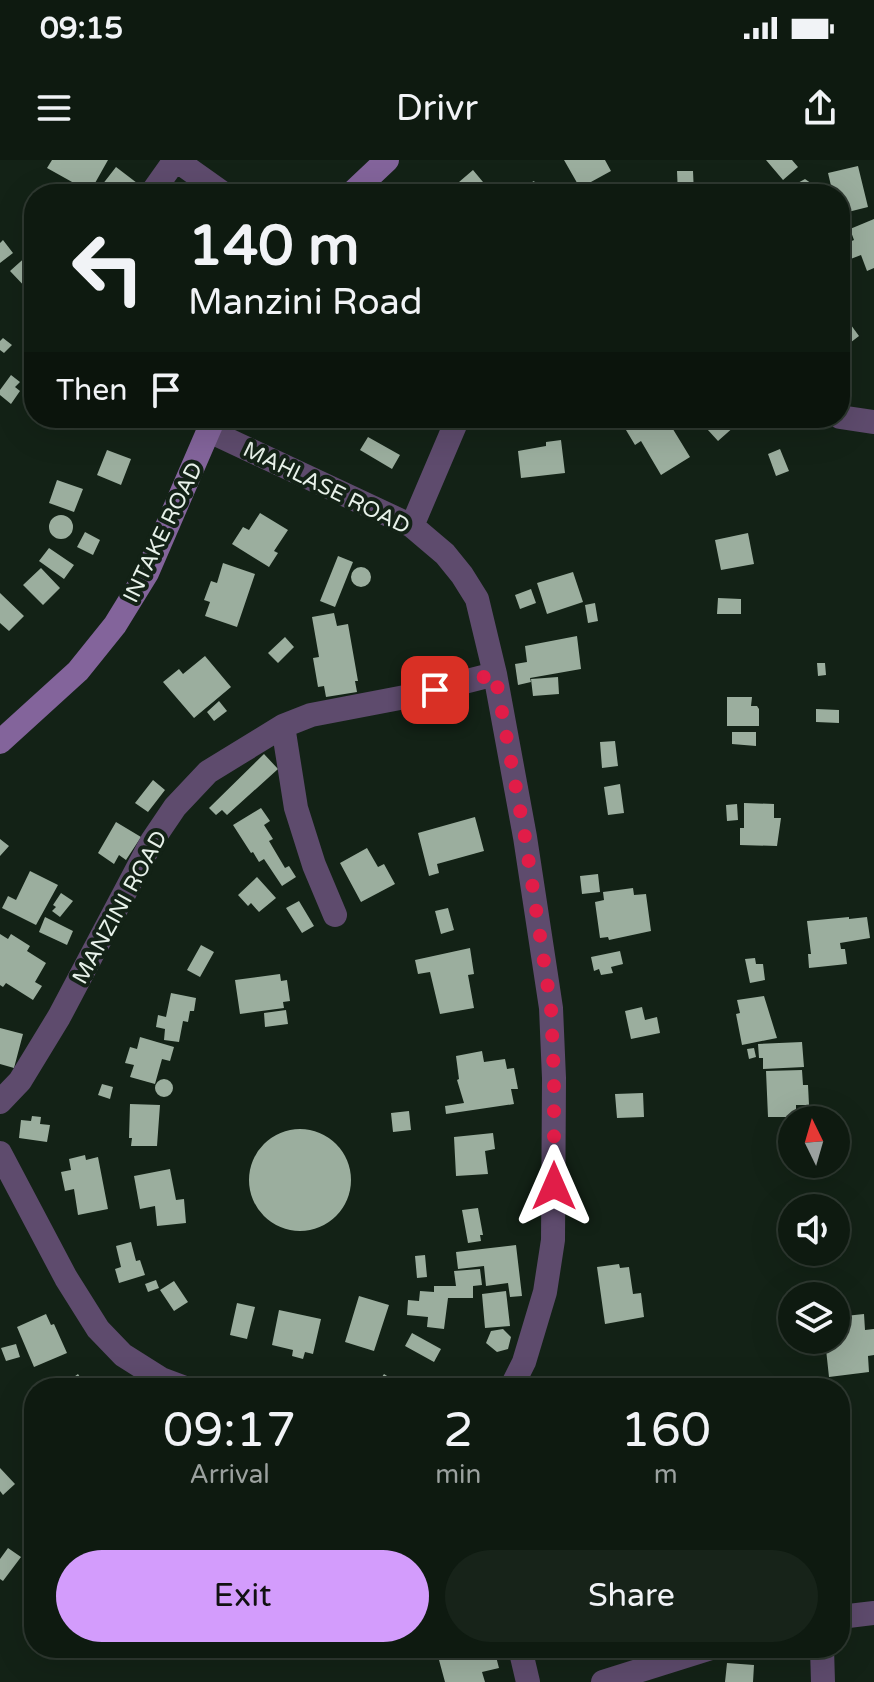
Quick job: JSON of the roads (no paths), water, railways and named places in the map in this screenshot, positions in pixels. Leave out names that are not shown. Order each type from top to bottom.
[{"type":"street","points":[[158,184],[176,160],[210,184]]},
{"type":"street","points":[[362,184],[387,160]]},
{"type":"street","points":[[850,418],[874,422],[874,430]]},
{"type":"street","name":"INTAKE ROAD","points":[[0,742],[78,671],[115,625],[147,573],[209,428]]},
{"type":"street","name":"MAHLASE ROAD","points":[[219,428],[412,526],[445,554],[477,599],[495,674],[525,837],[551,1008],[553,1240],[545,1292],[524,1362],[516,1378]]},
{"type":"street","points":[[412,526],[454,428]]},
{"type":"street","name":"MANZINI ROAD","points":[[0,1102],[20,1081],[59,1017],[152,841],[175,807],[208,772],[283,726],[311,715],[405,697],[495,674]]},
{"type":"street","points":[[283,726],[296,808],[314,865],[335,915]]},
{"type":"street","points":[[0,1153],[66,1278],[98,1329],[123,1355],[159,1378]]},
{"type":"street","points":[[850,1616],[874,1613]]},
{"type":"street","points":[[522,1658],[528,1682]]},
{"type":"street","points":[[603,1682],[679,1658]]},
{"type":"street","points":[[822,1658],[823,1682]]}]
